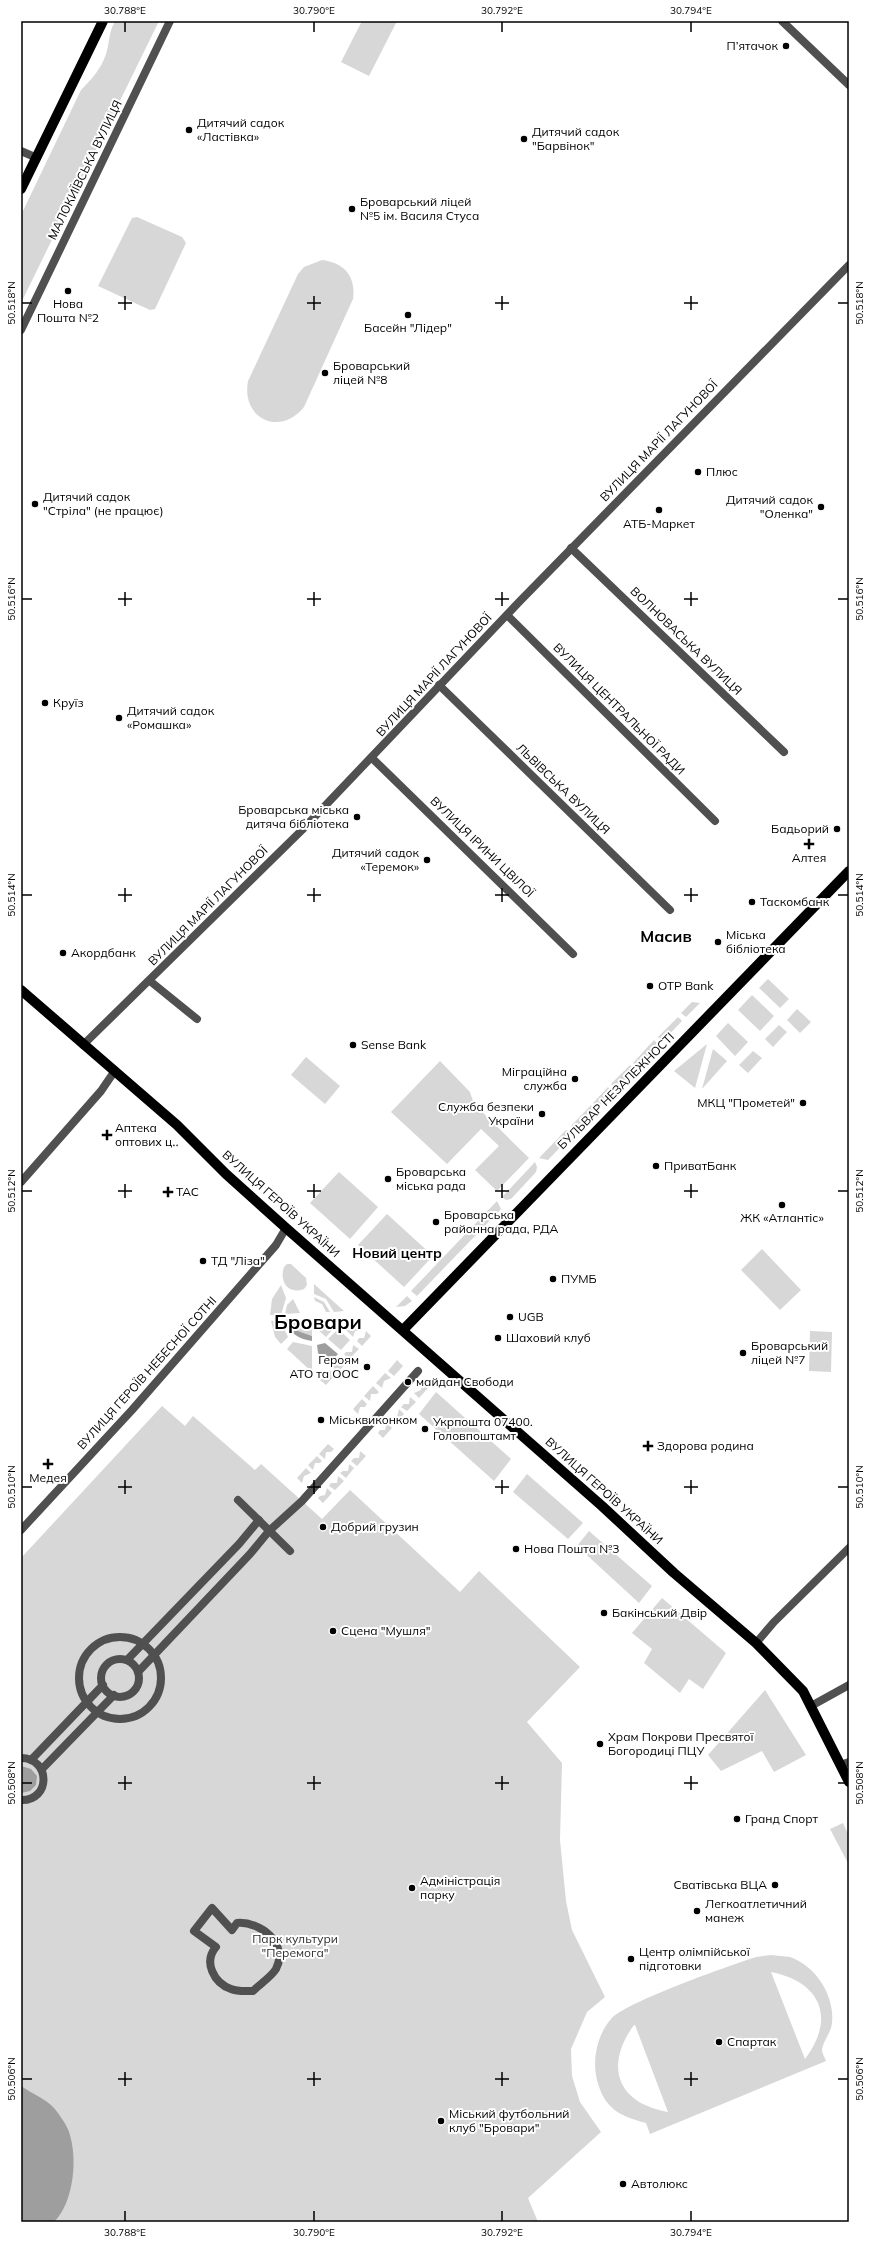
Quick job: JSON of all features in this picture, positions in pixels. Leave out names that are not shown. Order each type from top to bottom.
[{"type":"main road","points":[[21,189],[103,21]]},
{"type":"main road","name":"БУЛЬВАР НЕЗАЛЕЖНОСТІ","points":[[403,1330],[849,871]]},
{"type":"main road","name":"ВУЛИЦЯ ГЕРОЇВ УКРАЇНИ","points":[[21,990],[83,1046],[177,1125],[226,1174],[286,1228],[619,1521],[674,1573],[756,1643],[803,1691],[845,1764],[849,1782]]},
{"type":"street","name":"МАЛОКИЇВСЬКА ВУЛИЦЯ","points":[[21,330],[170,21]]},
{"type":"street","points":[[782,21],[849,85]]},
{"type":"street","points":[[21,151],[36,158]]},
{"type":"street","name":"ВУЛИЦЯ МАРІЇ ЛАГУНОВОЇ","points":[[83,1046],[150,981],[372,758],[439,685],[571,548],[849,265]]},
{"type":"street","name":"ВОЛНОВАСЬКА ВУЛИЦЯ","points":[[571,548],[784,752]]},
{"type":"street","name":"ВУЛИЦЯ ЦЕНТРАЛЬНОЇ РАДИ","points":[[507,615],[715,821]]},
{"type":"street","name":"ЛЬВІВСЬКА ВУЛИЦЯ","points":[[439,685],[670,910]]},
{"type":"street","name":"ВУЛИЦЯ ІРИНИ ЦВІЛОЇ","points":[[372,758],[573,954]]},
{"type":"street","points":[[150,981],[197,1019]]},
{"type":"street","points":[[21,1182],[101,1091],[114,1072]]},
{"type":"street","name":"ВУЛИЦЯ ГЕРОЇВ НЕБЕСНОЇ СОТНІ","points":[[21,1530],[132,1410],[276,1245],[286,1228]]},
{"type":"street","points":[[138,1672],[250,1554],[269,1531],[302,1500],[418,1371]]},
{"type":"street","points":[[238,1500],[290,1551]]},
{"type":"street","points":[[127,1660],[240,1544],[259,1520]]},
{"type":"street","points":[[756,1643],[774,1622],[849,1548]]},
{"type":"street","points":[[113,1637],[127,1637],[143,1644],[154,1654],[160,1667],[161,1682],[158,1695],[149,1707],[138,1715],[124,1719],[109,1718],[98,1712],[87,1702],[80,1688],[79,1675],[82,1661],[90,1650],[100,1642],[113,1637]]},
{"type":"street","points":[[116,1660],[127,1660],[133,1664],[138,1672],[139,1679],[134,1690],[124,1696],[114,1695],[103,1685],[102,1672],[108,1664],[116,1660]]},
{"type":"street","points":[[31,1760],[103,1685]]},
{"type":"street","points":[[811,1706],[849,1685]]},
{"type":"street","points":[[42,1769],[114,1695]]},
{"type":"street","points":[[21,1758],[31,1760],[42,1769],[44,1781],[41,1791],[33,1798],[21,1800]]},
{"type":"street","points":[[212,1908],[232,1930],[237,1923],[244,1923],[262,1928],[270,1935],[276,1945],[278,1961],[275,1970],[253,1991],[242,1991],[231,1989],[221,1983],[214,1974],[210,1964],[211,1953],[216,1947],[194,1931],[212,1908]]},
{"type":"green space","points":[[115,21],[159,21],[21,303],[21,215],[81,90],[102,64],[106,54],[111,30]]},
{"type":"green space","points":[[362,21],[397,21],[369,76],[341,62]]},
{"type":"green space","points":[[137,217],[182,237],[186,243],[155,309],[150,310],[98,286],[132,218]]},
{"type":"green space","points":[[322,260],[337,264],[347,272],[353,284],[353,299],[304,407],[294,416],[284,421],[274,422],[264,420],[256,414],[250,405],[247,394],[248,381],[298,274],[304,267]]},
{"type":"green space","points":[[768,979],[789,999],[780,1008],[759,988]]},
{"type":"green space","points":[[752,995],[774,1016],[760,1031],[738,1010]]},
{"type":"green space","points":[[692,1002],[700,1003],[686,1017],[681,1013]]},
{"type":"green space","points":[[797,1009],[811,1022],[800,1033],[787,1020]]},
{"type":"green space","points":[[678,1017],[682,1021],[663,1041],[658,1037]]},
{"type":"green space","points":[[728,1023],[748,1042],[735,1056],[716,1036]]},
{"type":"green space","points":[[779,1025],[787,1032],[773,1047],[765,1039]]},
{"type":"green space","points":[[654,1040],[659,1045],[638,1067],[633,1063]]},
{"type":"green space","points":[[707,1044],[695,1088],[674,1071]]},
{"type":"green space","points":[[713,1049],[727,1061],[702,1089]]},
{"type":"green space","points":[[753,1051],[762,1058],[748,1073],[739,1065]]},
{"type":"green space","points":[[306,1057],[340,1086],[325,1104],[291,1075]]},
{"type":"green space","points":[[440,1061],[470,1092],[474,1104],[529,1158],[497,1191],[475,1170],[499,1146],[481,1129],[447,1164],[391,1112]]},
{"type":"green space","points":[[630,1065],[635,1070],[616,1089],[611,1084]]},
{"type":"green space","points":[[608,1087],[613,1092],[599,1107],[593,1103]]},
{"type":"green space","points":[[591,1105],[596,1110],[576,1131],[571,1126]]},
{"type":"green space","points":[[566,1130],[572,1135],[548,1160],[539,1158]]},
{"type":"green space","points":[[535,1162],[537,1167],[536,1172],[511,1199],[506,1200],[502,1197]]},
{"type":"green space","points":[[339,1172],[378,1207],[350,1239],[310,1203]]},
{"type":"green space","points":[[497,1201],[501,1209],[417,1296],[411,1291]]},
{"type":"green space","points":[[387,1214],[433,1256],[404,1287],[358,1245]]},
{"type":"green space","points":[[762,1249],[801,1290],[780,1310],[741,1270]]},
{"type":"green space","points":[[287,1264],[291,1264],[306,1278],[307,1285],[304,1289],[293,1290],[286,1286],[283,1278],[283,1272],[284,1267]]},
{"type":"green space","points":[[314,1284],[344,1311],[334,1312],[326,1299],[314,1294]]},
{"type":"green space","points":[[281,1285],[286,1298],[281,1315],[270,1315],[272,1299]]},
{"type":"green space","points":[[407,1296],[412,1301],[405,1306],[396,1307]]},
{"type":"green space","points":[[314,1297],[324,1302],[330,1312],[326,1312],[322,1304],[315,1301]]},
{"type":"green space","points":[[293,1299],[300,1313],[285,1314],[287,1305]]},
{"type":"green space","points":[[291,1319],[298,1319],[304,1329],[312,1330],[312,1336],[298,1331]]},
{"type":"green space","points":[[280,1320],[288,1337],[281,1344],[275,1337],[271,1321]]},
{"type":"green space","points":[[335,1327],[326,1337],[316,1328]]},
{"type":"green space","points":[[361,1328],[359,1331],[355,1331],[353,1337],[345,1329]]},
{"type":"green space","points":[[338,1329],[350,1340],[341,1350],[328,1339]]},
{"type":"green space","points":[[366,1331],[371,1336],[362,1346],[357,1341],[359,1338],[364,1338]]},
{"type":"green space","points":[[810,1331],[832,1332],[831,1372],[809,1371]]},
{"type":"green space","points":[[293,1342],[312,1346],[312,1372],[287,1349]]},
{"type":"green space","points":[[353,1345],[359,1349],[349,1359],[344,1354],[346,1352],[352,1352]]},
{"type":"green space","points":[[341,1357],[347,1362],[338,1372],[332,1367],[334,1365],[339,1365]]},
{"type":"green space","points":[[397,1360],[403,1366],[394,1376],[388,1371]]},
{"type":"green space","points":[[329,1370],[335,1375],[326,1385],[320,1380],[328,1377]]},
{"type":"green space","points":[[385,1373],[391,1378],[384,1381],[382,1388],[376,1383]]},
{"type":"green space","points":[[422,1383],[428,1388],[419,1398],[414,1393],[421,1390]]},
{"type":"green space","points":[[373,1386],[379,1392],[377,1394],[371,1394],[370,1401],[364,1396]]},
{"type":"green space","points":[[436,1392],[511,1459],[494,1481],[419,1414]]},
{"type":"green space","points":[[410,1397],[416,1402],[407,1411],[401,1407],[404,1404],[409,1404]]},
{"type":"green space","points":[[362,1399],[367,1404],[365,1407],[360,1407],[358,1414],[353,1409]]},
{"type":"green space","name":"Парк культури \"Перемога\"","points":[[162,1406],[185,1426],[193,1416],[255,1470],[261,1464],[322,1519],[350,1490],[460,1592],[479,1571],[580,1667],[527,1722],[562,1763],[560,1840],[566,1901],[572,1930],[605,1997],[587,2012],[571,2049],[572,2076],[580,2102],[601,2132],[528,2198],[538,2222],[21,2222],[21,1558]]},
{"type":"green space","points":[[399,1409],[404,1414],[395,1424],[390,1419],[392,1417],[397,1417]]},
{"type":"green space","points":[[387,1423],[392,1428],[383,1438],[378,1433],[380,1430],[385,1430]]},
{"type":"green space","points":[[328,1444],[334,1449],[331,1452],[326,1452],[325,1459],[319,1454]]},
{"type":"green space","points":[[360,1451],[366,1456],[357,1466],[351,1461],[354,1458],[359,1458]]},
{"type":"green space","points":[[317,1456],[322,1461],[320,1463],[315,1463],[313,1470],[308,1465]]},
{"type":"green space","points":[[349,1464],[354,1468],[346,1478],[340,1473],[343,1471],[348,1471]]},
{"type":"green space","points":[[306,1468],[311,1473],[304,1476],[302,1483],[297,1478]]},
{"type":"green space","points":[[527,1474],[583,1523],[568,1539],[513,1492]]},
{"type":"green space","points":[[338,1476],[344,1481],[335,1490],[329,1486],[331,1483],[337,1483]]},
{"type":"green space","points":[[327,1488],[332,1493],[323,1503],[318,1498],[325,1495]]},
{"type":"green space","points":[[589,1531],[652,1586],[639,1603],[577,1546]]},
{"type":"green space","points":[[662,1598],[726,1653],[703,1689],[689,1679],[680,1693],[644,1663],[652,1649],[632,1633]]},
{"type":"green space","points":[[765,1690],[806,1755],[774,1772],[762,1751],[721,1771],[708,1755]]},
{"type":"green space","points":[[843,1823],[849,1836],[849,1865],[830,1829]]},
{"type":"green space","points":[[771,1955],[790,1957],[799,1961],[808,1967],[822,1983],[827,1993],[832,2013],[831,2027],[822,2050],[826,2061],[650,2134],[646,2123],[620,2114],[608,2104],[600,2090],[595,2064],[599,2040],[606,2025],[611,2019],[620,2012],[655,1995],[753,1958]],"holes":[[[771,1972],[788,1977],[802,1984],[812,1993],[818,2004],[821,2016],[820,2030],[805,2059]],[[635,2025],[668,2112],[651,2107],[637,2100],[627,2091],[621,2080],[618,2068],[619,2055],[625,2040]]]},
{"type":"shaded area","points":[[291,1319],[298,1331],[312,1336],[312,1341],[303,1339],[292,1332],[285,1320]]},
{"type":"shaded area","points":[[325,1343],[338,1354],[329,1364],[318,1353],[317,1345]]},
{"type":"shaded area","points":[[21,1766],[31,1769],[37,1776],[36,1785],[30,1791],[21,1793]]},
{"type":"shaded area","points":[[21,2086],[43,2099],[54,2108],[67,2126],[72,2143],[73,2167],[70,2192],[61,2213],[54,2222],[21,2222]]},
{"type":"place","name":"П’ятачок","points":[[786,46]]},
{"type":"place","name":"Дитячий садок «Ластівка»","points":[[189,130]]},
{"type":"place","name":"Дитячий садок \"Барвінок\"","points":[[524,139]]},
{"type":"place","name":"Броварський ліцей №5 ім. Василя Стуса","points":[[352,209]]},
{"type":"place","name":"Нова Пошта №2","points":[[68,291]]},
{"type":"place","name":"Басейн \"Лідер\"","points":[[408,315]]},
{"type":"place","name":"Броварський ліцей №8","points":[[325,373]]},
{"type":"place","name":"Плюс","points":[[698,472]]},
{"type":"place","name":"Дитячий садок \"Стріла\" (не працює)","points":[[35,504]]},
{"type":"place","name":"Дитячий садок \"Оленка\"","points":[[821,507]]},
{"type":"place","name":"АТБ-Маркет","points":[[659,510]]},
{"type":"place","name":"Круїз","points":[[45,703]]},
{"type":"place","name":"Дитячий садок «Ромашка»","points":[[119,718]]},
{"type":"place","name":"Броварська міська дитяча бібліотека","points":[[357,817]]},
{"type":"place","name":"Бадьорий","points":[[837,829]]},
{"type":"place","name":"Алтея","points":[[809,844]]},
{"type":"place","name":"Дитячий садок «Теремок»","points":[[427,860]]},
{"type":"place","name":"Таскомбанк","points":[[752,902]]},
{"type":"place","name":"Міська бібліотека","points":[[718,942]]},
{"type":"place","name":"Акордбанк","points":[[63,953]]},
{"type":"place","name":"OTP Bank","points":[[650,986]]},
{"type":"place","name":"Sense Bank","points":[[353,1045]]},
{"type":"place","name":"Міграційна служба","points":[[575,1079]]},
{"type":"place","name":"МКЦ \"Прометей\"","points":[[803,1103]]},
{"type":"place","name":"Служба безпеки України","points":[[542,1114]]},
{"type":"place","name":"Аптека оптових ц‥","points":[[107,1135]]},
{"type":"place","name":"ПриватБанк","points":[[656,1166]]},
{"type":"place","name":"Броварська міська рада","points":[[388,1179]]},
{"type":"place","name":"ТАС","points":[[168,1192]]},
{"type":"place","name":"ЖК «Атлантіс»","points":[[782,1205]]},
{"type":"place","name":"Броварська районна рада, РДА","points":[[436,1222]]},
{"type":"place","name":"ТД \"Ліза\"","points":[[203,1261]]},
{"type":"place","name":"ПУМБ","points":[[553,1279]]},
{"type":"place","name":"UGB","points":[[510,1317]]},
{"type":"place","name":"Шаховий клуб","points":[[498,1338]]},
{"type":"place","name":"Броварський ліцей №7","points":[[743,1353]]},
{"type":"place","name":"Героям АТО та ООС","points":[[367,1367]]},
{"type":"place","name":"майдан Свободи","points":[[408,1382]]},
{"type":"place","name":"Міськвиконком","points":[[321,1420]]},
{"type":"place","name":"Укрпошта 07400. Головпоштамт","points":[[425,1429]]},
{"type":"place","name":"Здорова родина","points":[[648,1446]]},
{"type":"place","name":"Медея","points":[[48,1464]]},
{"type":"place","name":"Добрий грузин","points":[[323,1527]]},
{"type":"place","name":"Нова Пошта №3","points":[[516,1549]]},
{"type":"place","name":"Бакінський Двір","points":[[604,1613]]},
{"type":"place","name":"Сцена \"Мушля\"","points":[[333,1631]]},
{"type":"place","name":"Храм Покрови Пресвятої Богородиці ПЦУ","points":[[600,1744]]},
{"type":"place","name":"Гранд Спорт","points":[[737,1819]]},
{"type":"place","name":"Сватівська ВЦА","points":[[775,1885]]},
{"type":"place","name":"Адміністрація парку","points":[[412,1888]]},
{"type":"place","name":"Легкоатлетичний манеж","points":[[697,1911]]},
{"type":"place","name":"Центр олімпійської підготовки","points":[[631,1959]]},
{"type":"place","name":"Спартак","points":[[719,2042]]},
{"type":"place","name":"Міський футбольний клуб \"Бровари\"","points":[[441,2121]]},
{"type":"place","name":"Автолюкс","points":[[623,2184]]},
{"type":"district","name":"Масив","points":[[666,936]]},
{"type":"district","name":"Новий центр","points":[[397,1253]]},
{"type":"district","name":"Бровари","points":[[318,1322]]}]
